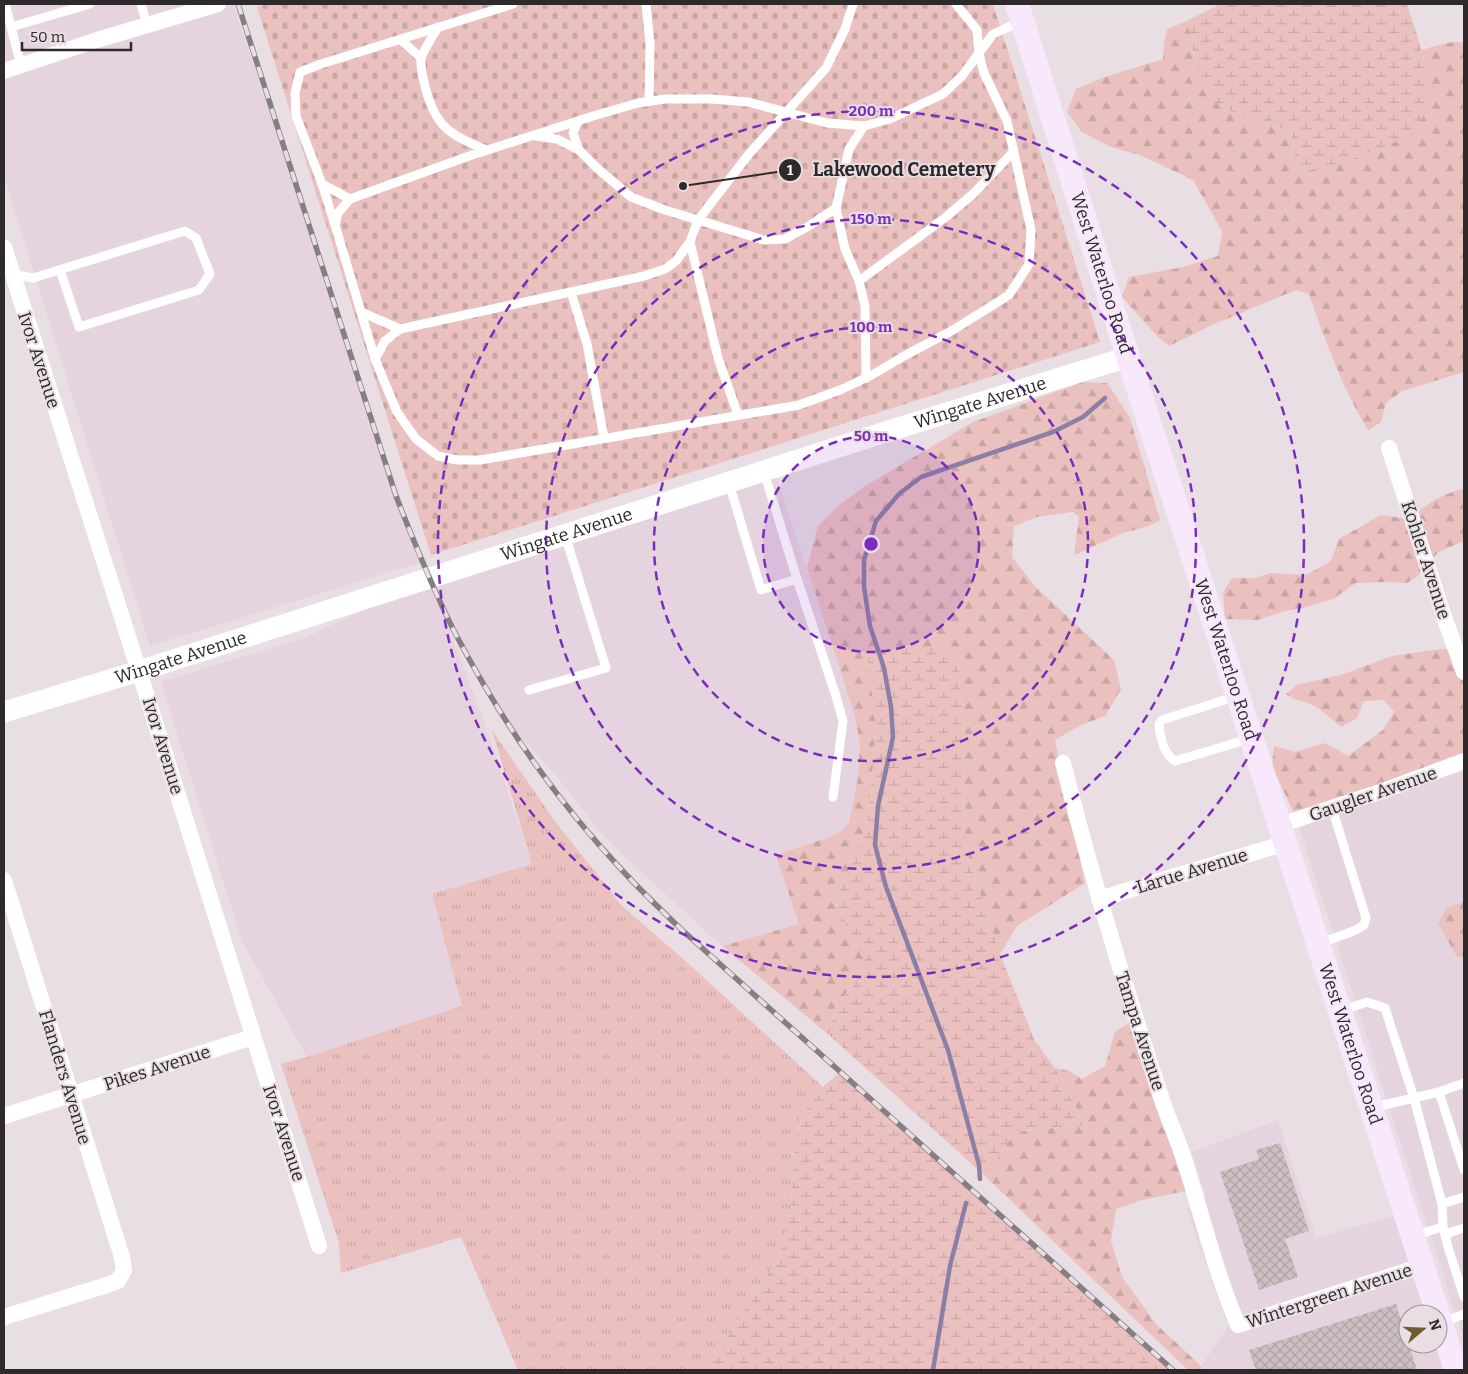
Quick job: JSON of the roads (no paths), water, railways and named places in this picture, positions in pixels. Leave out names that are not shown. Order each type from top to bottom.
[{"type":"main road","name":"West Waterloo Road","points":[[1020,12],[1128,357],[1435,1304]]},
{"type":"main road","name":"West Waterloo Road","points":[[1448,1345],[1456,1370]]},
{"type":"street","points":[[4,71],[147,25],[190,8],[218,4]]},
{"type":"street","name":"Ivor Avenue","points":[[4,246],[8,276],[139,671],[320,1246]]},
{"type":"street","name":"Wingate Avenue","points":[[4,712],[139,671],[1128,357]]},
{"type":"street","name":"Kohler Avenue","points":[[1389,448],[1464,672]]},
{"type":"street","name":"Gaugler Avenue","points":[[1283,834],[1332,808],[1464,761]]},
{"type":"street","name":"Tampa Avenue","points":[[1064,763],[1099,899],[1158,1088],[1184,1159],[1225,1296]]},
{"type":"street","name":"Larue Avenue","points":[[1099,899],[1283,834]]},
{"type":"street","name":"Flanders Avenue","points":[[4,880],[122,1257],[124,1270],[123,1275],[118,1281],[4,1317]]},
{"type":"street","name":"Pikes Avenue","points":[[4,1116],[253,1037]]},
{"type":"street","name":"Wintergreen Avenue","points":[[1225,1296],[1238,1325],[1422,1266]]},
{"type":"lane","points":[[4,4],[21,64]]},
{"type":"lane","points":[[11,27],[90,4]]},
{"type":"lane","points":[[141,4],[147,25]]},
{"type":"lane","points":[[513,4],[300,72],[295,92],[296,116],[336,225],[375,360],[397,412],[416,439],[438,456],[457,460],[480,460],[799,405],[866,378],[953,330],[1009,295],[1029,264],[1031,230],[1007,121],[984,73],[976,30],[956,4]]},
{"type":"lane","points":[[646,4],[650,44],[649,102]]},
{"type":"lane","points":[[375,360],[385,341],[400,329],[644,276],[664,269],[676,261],[690,242],[698,220],[749,154],[826,68],[845,29],[854,4]]},
{"type":"lane","points":[[336,225],[338,213],[350,199],[532,135],[649,102],[665,99],[712,99],[748,102],[827,123],[864,126],[890,119],[943,94],[962,76],[993,34],[1020,12]]},
{"type":"lane","points":[[438,28],[421,58],[422,76],[429,101],[440,123],[456,137],[486,150]]},
{"type":"lane","points":[[400,39],[421,58]]},
{"type":"lane","points":[[578,121],[573,133],[579,150]]},
{"type":"lane","points":[[864,126],[849,149],[836,208],[845,249],[859,280],[865,306],[866,378]]},
{"type":"lane","points":[[532,135],[557,139],[579,150],[597,168],[632,197],[665,210],[764,240],[785,239],[808,227],[836,208]]},
{"type":"lane","points":[[859,280],[946,218],[974,193],[1014,151]]},
{"type":"lane","points":[[322,184],[350,199]]},
{"type":"lane","points":[[8,276],[33,278],[185,231],[196,238],[210,274],[199,290],[80,327],[60,270]]},
{"type":"lane","points":[[690,242],[718,358],[738,415]]},
{"type":"lane","points":[[571,292],[587,344],[604,438]]},
{"type":"lane","points":[[361,312],[400,329]]},
{"type":"lane","points":[[764,472],[843,721],[833,797]]},
{"type":"lane","points":[[729,483],[761,590],[797,579]]},
{"type":"lane","points":[[529,690],[606,668],[565,535]]},
{"type":"lane","points":[[1238,696],[1162,720],[1159,724],[1160,735],[1168,757],[1175,761],[1252,738]]},
{"type":"lane","points":[[1318,944],[1356,930],[1364,925],[1366,918],[1332,808]]},
{"type":"lane","points":[[1340,1011],[1367,1002],[1385,1008],[1414,1098],[1442,1204],[1444,1230],[1464,1297]]},
{"type":"lane","points":[[1371,1108],[1439,1092],[1464,1083]]},
{"type":"lane","points":[[1439,1092],[1464,1170]]},
{"type":"lane","points":[[1442,1204],[1464,1197]]},
{"type":"lane","points":[[1412,1236],[1464,1228]]},
{"type":"lane","points":[[1448,1316],[1464,1314]]},
{"type":"waterway","points":[[980,1179],[979,1165],[948,1050],[886,887],[875,845],[878,806],[893,737],[891,707],[884,668],[870,626],[864,587],[864,560],[876,521],[899,494],[921,477],[1053,432],[1083,417],[1105,398]]},
{"type":"waterway","points":[[933,1370],[950,1266],[966,1203]]},
{"type":"railway","points":[[238,4],[396,496],[416,547],[454,631],[509,726],[573,814],[636,885],[674,922],[1173,1370]]},
{"type":"place","name":"Lakewood Cemetery","points":[[683,186]]}]
